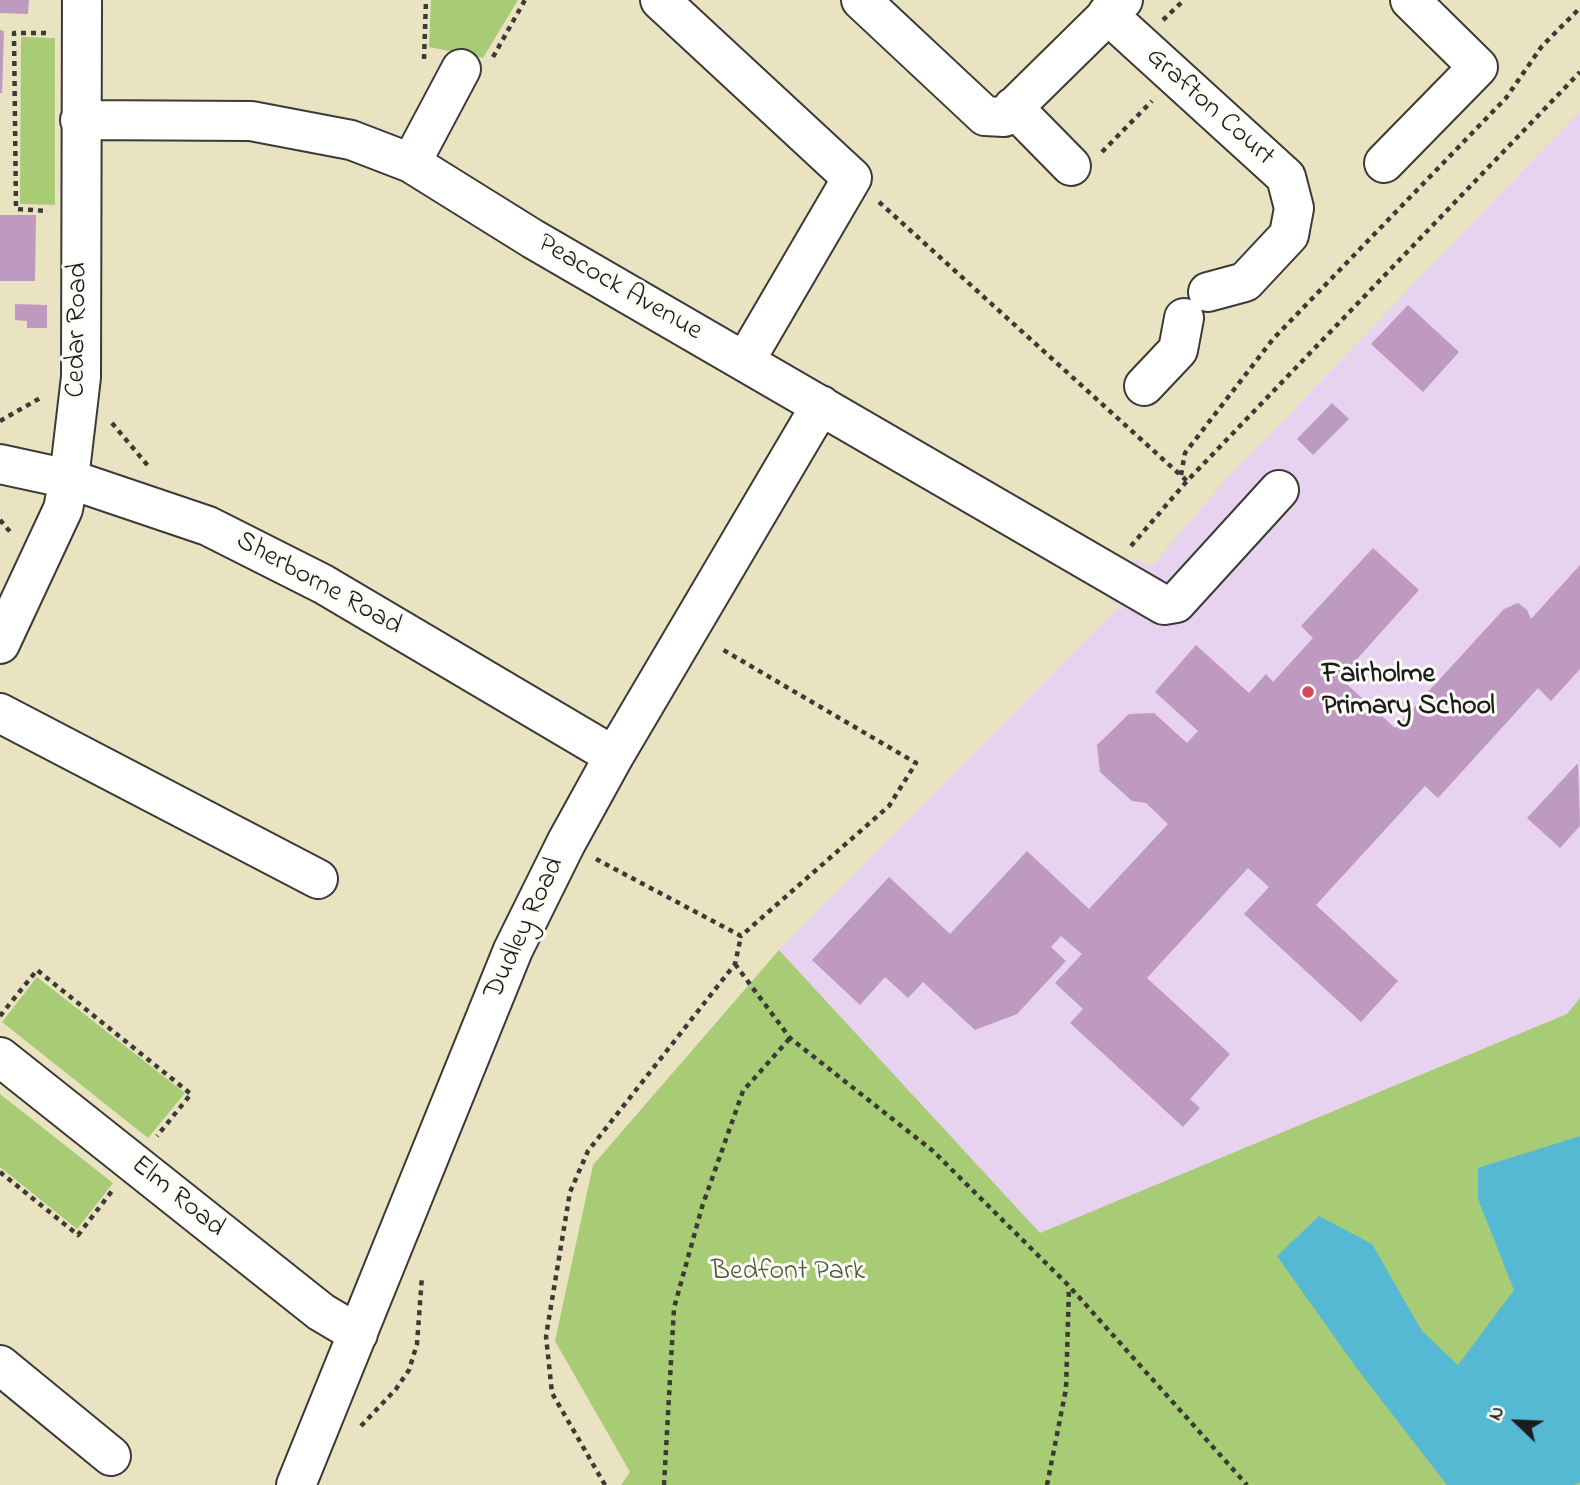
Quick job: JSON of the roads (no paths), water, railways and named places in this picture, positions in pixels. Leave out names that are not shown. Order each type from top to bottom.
[{"type":"street","name":"Cedar Road","points":[[0,644],[63,509],[69,479],[81,377],[82,0]]},
{"type":"street","points":[[660,0],[852,178],[745,361]]},
{"type":"street","points":[[861,0],[985,116],[1004,117],[1115,7]]},
{"type":"street","points":[[1384,163],[1478,67],[1410,0]]},
{"type":"street","name":"Grafton Court","points":[[1115,7],[1175,78],[1286,177],[1294,208],[1289,235],[1245,282],[1196,305],[1178,351],[1144,386]]},
{"type":"street","points":[[411,163],[461,69]]},
{"type":"street","points":[[1013,107],[1072,166]]},
{"type":"street","name":"Peacock Avenue","points":[[80,120],[251,121],[351,140],[411,163],[533,239],[1157,603],[1176,603],[1279,490]]},
{"type":"street","name":"Dudley Road","points":[[296,1485],[513,950],[566,843],[614,756],[821,405]]},
{"type":"street","name":"Sherborne Road","points":[[0,464],[69,479],[208,526],[312,578],[614,756]]},
{"type":"street","points":[[0,713],[318,879]]},
{"type":"street","name":"Elm Road","points":[[0,1057],[321,1312],[358,1334]]},
{"type":"street","points":[[0,1365],[111,1456]]},
{"type":"water","points":[[1580,1136],[1580,1482],[1574,1485],[1447,1485],[1358,1370],[1277,1256],[1319,1216],[1372,1244],[1422,1331],[1458,1365],[1514,1290],[1478,1199],[1478,1168]]},
{"type":"place","name":"Fairholme Primary School","points":[[1308,692]]},
{"type":"park label","name":"Bedfont Park","points":[[788,1273]]}]
